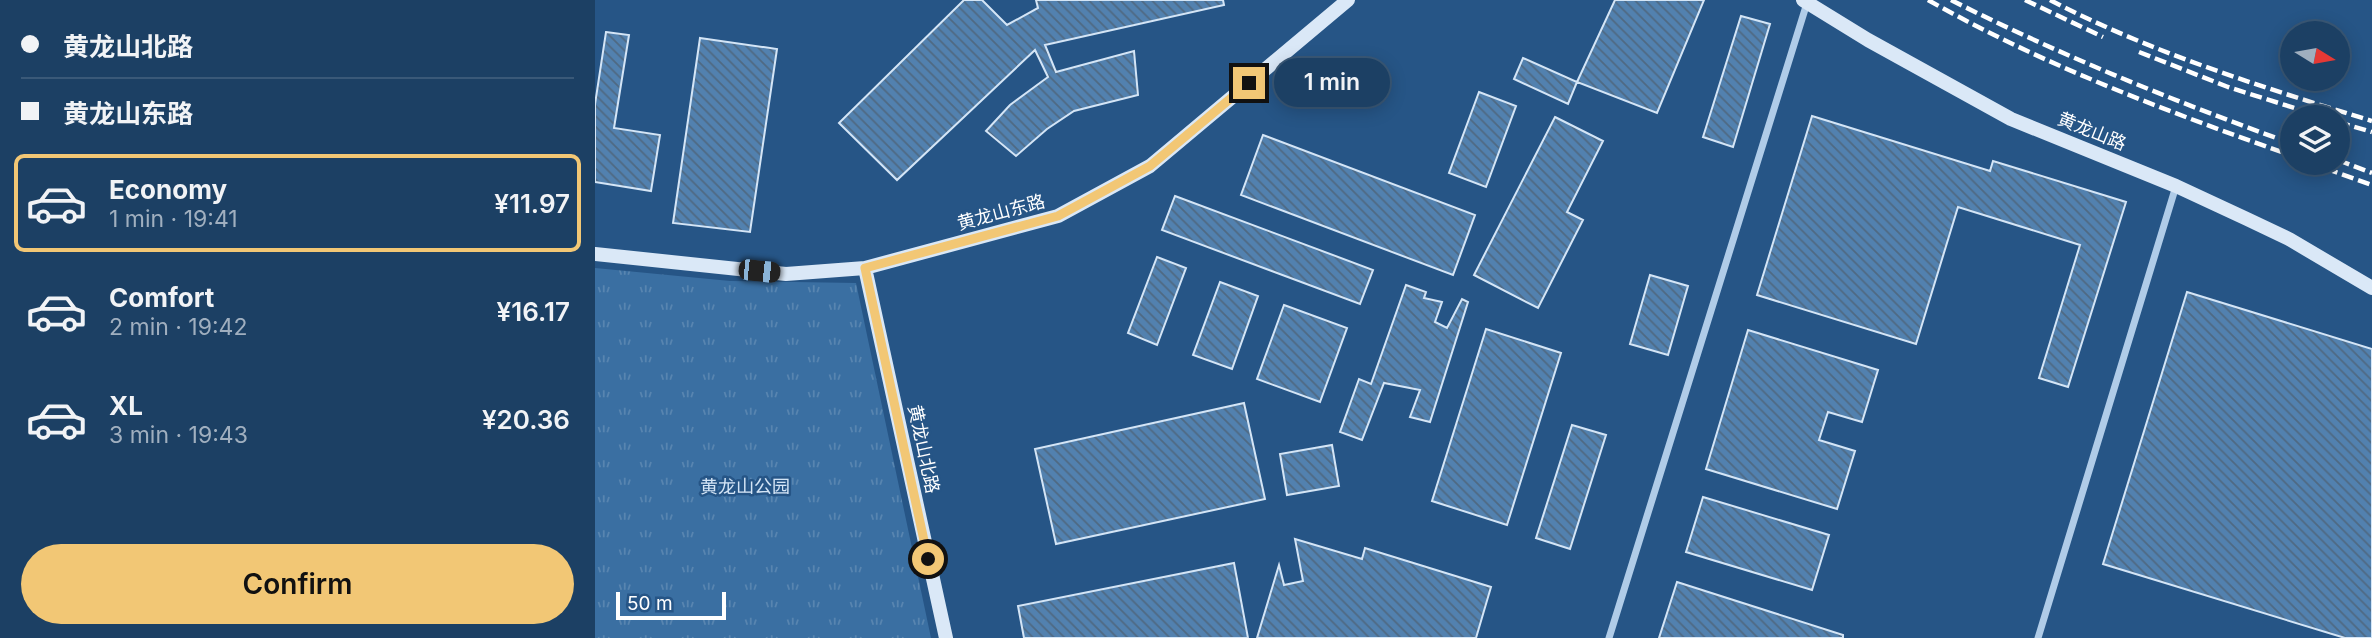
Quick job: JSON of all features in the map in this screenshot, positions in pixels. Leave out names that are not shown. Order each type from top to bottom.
[{"type":"street","name":"黄龙山东路","points":[[595,254],[786,274],[865,268],[1058,216],[1150,166],[1348,0]]},
{"type":"street","name":"黄龙山路","points":[[1805,1],[1868,40],[2011,119],[2176,186],[2289,239],[2372,288]]},
{"type":"street","points":[[1609,638],[1805,1]]},
{"type":"street","points":[[2038,638],[2176,186]]},
{"type":"street","name":"黄龙山北路","points":[[865,268],[946,638]]},
{"type":"green space","name":"黄龙山公园","points":[[595,268],[730,281],[856,283],[931,638],[595,638]]},
{"type":"building","points":[[964,0],[982,0],[1007,25],[1038,8],[1036,0],[1223,0],[1224,5],[1045,45],[1056,72],[1134,51],[1138,95],[1074,111],[1047,129],[1016,156],[986,131],[1010,105],[1048,77],[1035,50],[897,180],[839,123]]},
{"type":"building","points":[[1615,0],[1704,0],[1657,113],[1577,82]]},
{"type":"building","points":[[1741,16],[1770,24],[1733,147],[1703,137]]},
{"type":"building","points":[[606,32],[629,35],[614,128],[660,135],[651,191],[595,182],[595,104]]},
{"type":"building","points":[[700,38],[777,49],[750,232],[673,223]]},
{"type":"building","points":[[1523,58],[1577,82],[1568,104],[1514,79]]},
{"type":"building","points":[[1479,92],[1516,106],[1486,187],[1449,173]]},
{"type":"building","points":[[1812,116],[1990,171],[1993,161],[2126,202],[2068,387],[2039,378],[2080,245],[1958,207],[1916,344],[1757,295]]},
{"type":"building","points":[[1555,117],[1603,141],[1567,212],[1583,220],[1538,308],[1474,275]]},
{"type":"building","points":[[1263,135],[1475,215],[1453,275],[1241,195]]},
{"type":"building","points":[[1175,196],[1373,270],[1360,304],[1162,230]]},
{"type":"building","points":[[1157,257],[1186,268],[1157,345],[1128,333]]},
{"type":"building","points":[[1650,275],[1688,286],[1668,355],[1630,344]]},
{"type":"building","points":[[1220,282],[1258,296],[1232,369],[1193,355]]},
{"type":"building","points":[[1406,285],[1426,292],[1424,298],[1442,302],[1435,322],[1447,328],[1462,299],[1468,302],[1430,422],[1410,417],[1420,390],[1384,383],[1362,440],[1340,432],[1359,379],[1371,384]]},
{"type":"building","points":[[2187,292],[2372,349],[2372,638],[2345,638],[2103,564]]},
{"type":"building","points":[[1284,305],[1347,328],[1320,402],[1257,379]]},
{"type":"building","points":[[1486,329],[1561,353],[1507,525],[1432,501]]},
{"type":"building","points":[[1748,330],[1878,370],[1862,422],[1828,412],[1819,440],[1855,451],[1837,509],[1706,469]]},
{"type":"building","points":[[1244,403],[1265,499],[1056,544],[1035,449]]},
{"type":"building","points":[[1572,425],[1606,435],[1570,549],[1536,538]]},
{"type":"building","points":[[1332,445],[1339,486],[1287,495],[1280,454]]},
{"type":"building","points":[[1703,497],[1829,535],[1812,590],[1686,552]]},
{"type":"building","points":[[1295,539],[1362,559],[1365,548],[1491,587],[1476,638],[1257,638],[1279,565],[1284,585],[1303,581]]},
{"type":"building","points":[[1234,563],[1248,638],[1024,638],[1018,606]]},
{"type":"building","points":[[1677,582],[1843,635],[1843,638],[1659,638]]},
{"type":"railway","points":[[1928,0],[2017,46],[2107,86],[2280,151]]},
{"type":"railway","points":[[1951,0],[2120,77],[2280,139]]},
{"type":"railway","points":[[2025,0],[2103,37]]},
{"type":"railway","points":[[2050,0],[2168,53],[2372,121]]},
{"type":"railway","points":[[2139,52],[2228,87],[2285,105]]},
{"type":"railway","points":[[2350,126],[2372,132]]},
{"type":"railway","points":[[2350,165],[2372,173]]},
{"type":"railway","points":[[2344,175],[2372,185]]},
{"type":"route","points":[[928,559],[865,268],[1058,216],[1150,166],[1249,83]]}]
